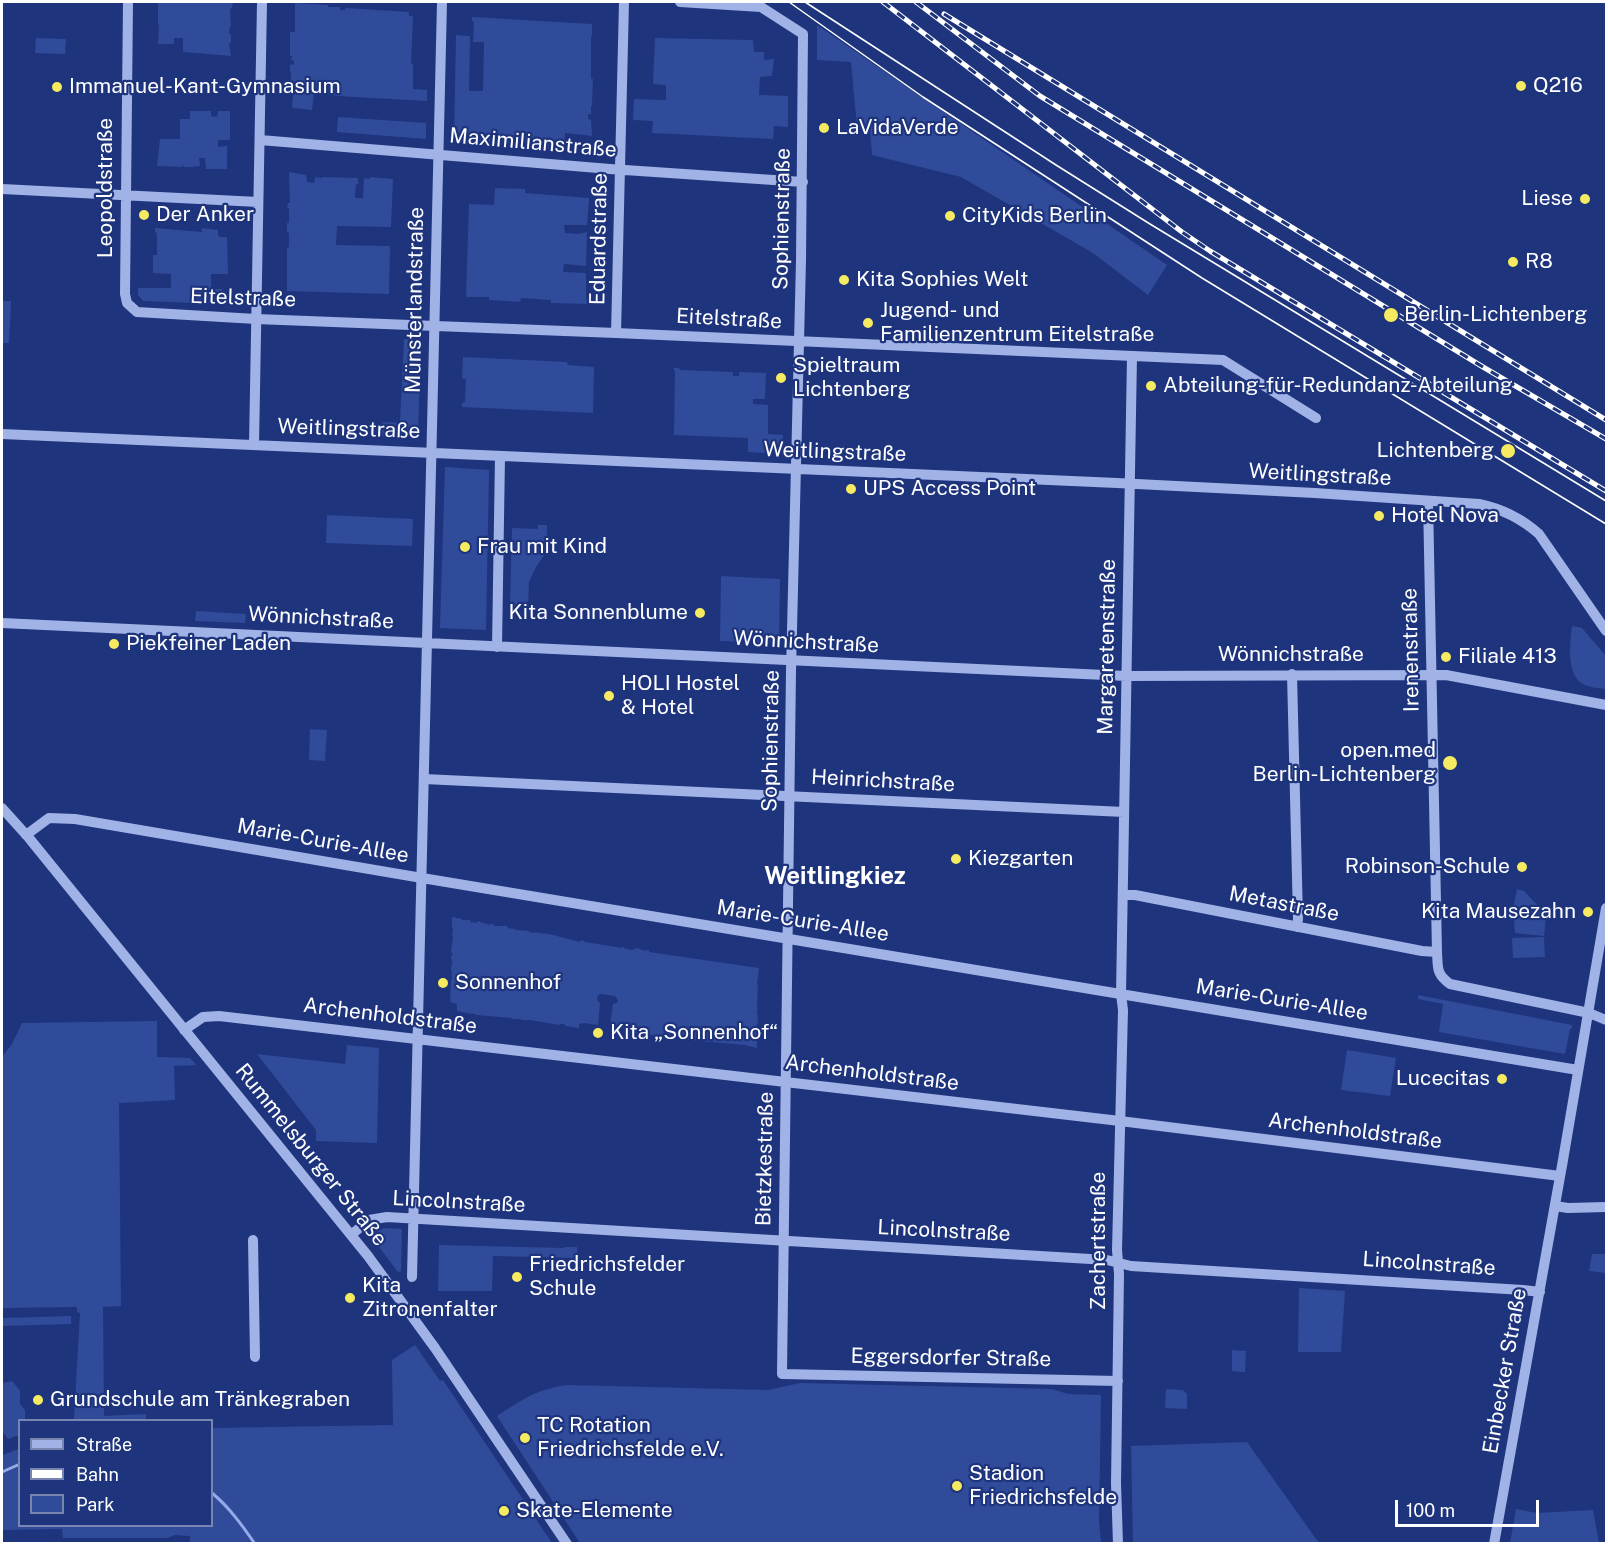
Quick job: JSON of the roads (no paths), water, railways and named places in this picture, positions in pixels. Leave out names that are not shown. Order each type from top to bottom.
[{"type":"street","name":"Leopoldstraße","points":[[127,303],[125,294],[128,2]]},
{"type":"street","points":[[254,445],[262,2]]},
{"type":"street","name":"Münsterlandstraße","points":[[412,1277],[442,2]]},
{"type":"street","name":"Eduardstraße","points":[[616,333],[624,2]]},
{"type":"street","name":"Sophienstraße","points":[[680,2],[762,7],[803,34],[788,873]]},
{"type":"street","name":"Maximilianstraße","points":[[260,140],[802,182]]},
{"type":"street","points":[[2,189],[258,202]]},
{"type":"street","name":"Eitelstraße","points":[[127,303],[137,312],[256,319],[799,341],[1227,362],[1316,418]]},
{"type":"street","name":"Margaretenstraße","points":[[1122,939],[1132,356]]},
{"type":"street","name":"Weitlingstraße","points":[[2,434],[1129,484],[1479,504],[1508,512],[1539,534],[1606,631]]},
{"type":"street","points":[[497,647],[500,456]]},
{"type":"street","name":"Irenenstraße","points":[[1428,501],[1437,952],[1441,977],[1450,984],[1589,1013]]},
{"type":"street","name":"Wönnichstraße","points":[[2,623],[1126,676],[1446,675],[1606,705]]},
{"type":"street","points":[[1292,674],[1297,927]]},
{"type":"street","name":"Heinrichstraße","points":[[424,779],[1124,812]]},
{"type":"street","name":"Rummelsburger Straße","points":[[2,808],[351,1235],[435,1348],[567,1544]]},
{"type":"street","name":"Marie-Curie-Allee","points":[[26,835],[49,818],[69,818],[1578,1070]]},
{"type":"street","name":"Bietzkestraße","points":[[782,1374],[788,873]]},
{"type":"street","name":"Metastraße","points":[[1123,895],[1135,895],[1437,952]]},
{"type":"street","name":"Einbecker Straße","points":[[1494,1544],[1606,908]]},
{"type":"street","name":"Zachertstraße","points":[[1118,1544],[1117,1250],[1123,1010],[1122,939]]},
{"type":"street","points":[[1589,1013],[1606,1020]]},
{"type":"street","name":"Archenholdstraße","points":[[184,1030],[203,1017],[219,1016],[1120,1121],[1560,1176]]},
{"type":"street","points":[[1555,1206],[1568,1209],[1606,1208]]},
{"type":"street","name":"Lincolnstraße","points":[[351,1235],[369,1220],[387,1216],[1107,1260],[1131,1266],[1540,1292]]},
{"type":"street","points":[[253,1240],[255,1357]]},
{"type":"street","name":"Eggersdorfer Straße","points":[[782,1374],[1118,1381]]},
{"type":"waterway","points":[[2,1472],[18,1465]]},
{"type":"waterway","points":[[213,1494],[235,1517],[255,1544]]},
{"type":"tram line","points":[[789,2],[923,97],[1202,278],[1606,524]]},
{"type":"tram line","points":[[805,2],[1150,224],[1606,501]]},
{"type":"railway","points":[[883,2],[1182,232],[1210,251],[1606,491]]},
{"type":"railway","points":[[916,2],[1040,96],[1483,367],[1606,439]]},
{"type":"railway","points":[[944,14],[1606,420]]},
{"type":"place","name":"Q216","points":[[1521,86]]},
{"type":"place","name":"Immanuel-Kant-Gymnasium","points":[[57,87]]},
{"type":"place","name":"LaVidaVerde","points":[[824,128]]},
{"type":"place","name":"Liese","points":[[1585,199]]},
{"type":"place","name":"Der Anker","points":[[144,215]]},
{"type":"place","name":"CityKids Berlin","points":[[950,216]]},
{"type":"place","name":"R8","points":[[1513,262]]},
{"type":"place","name":"Kita Sophies Welt","points":[[844,280]]},
{"type":"place","name":"Berlin-Lichtenberg","points":[[1391,315]]},
{"type":"place","name":"Jugend- und Familienzentrum Eitelstraße","points":[[868,323]]},
{"type":"place","name":"Spieltraum Lichtenberg","points":[[781,378]]},
{"type":"place","name":"Abteilung-für-Redundanz-Abteilung","points":[[1151,386]]},
{"type":"place","name":"Lichtenberg","points":[[1508,451]]},
{"type":"place","name":"UPS Access Point","points":[[851,489]]},
{"type":"place","name":"Hotel Nova","points":[[1379,516]]},
{"type":"place","name":"Frau mit Kind","points":[[465,547]]},
{"type":"place","name":"Kita Sonnenblume","points":[[700,613]]},
{"type":"place","name":"Piekfeiner Laden","points":[[114,644]]},
{"type":"place","name":"Filiale 413","points":[[1446,657]]},
{"type":"place","name":"HOLI Hostel & Hotel","points":[[609,696]]},
{"type":"place","name":"open.med Berlin-Lichtenberg","points":[[1450,763]]},
{"type":"place","name":"Kiezgarten","points":[[956,859]]},
{"type":"place","name":"Robinson-Schule","points":[[1522,867]]},
{"type":"place","name":"Kita Mausezahn","points":[[1588,912]]},
{"type":"place","name":"Sonnenhof","points":[[443,983]]},
{"type":"place","name":"Kita „Sonnenhof“","points":[[598,1033]]},
{"type":"place","name":"Lucecitas","points":[[1502,1079]]},
{"type":"place","name":"Friedrichsfelder Schule","points":[[517,1277]]},
{"type":"place","name":"Kita Zitronenfalter","points":[[350,1298]]},
{"type":"place","name":"Grundschule am Tränkegraben","points":[[38,1400]]},
{"type":"place","name":"TC Rotation Friedrichsfelde e.V.","points":[[525,1438]]},
{"type":"place","name":"Stadion Friedrichsfelde","points":[[957,1486]]},
{"type":"place","name":"Skate-Elemente","points":[[504,1511]]},
{"type":"district","name":"Weitlingkiez","points":[[835,877]]}]
